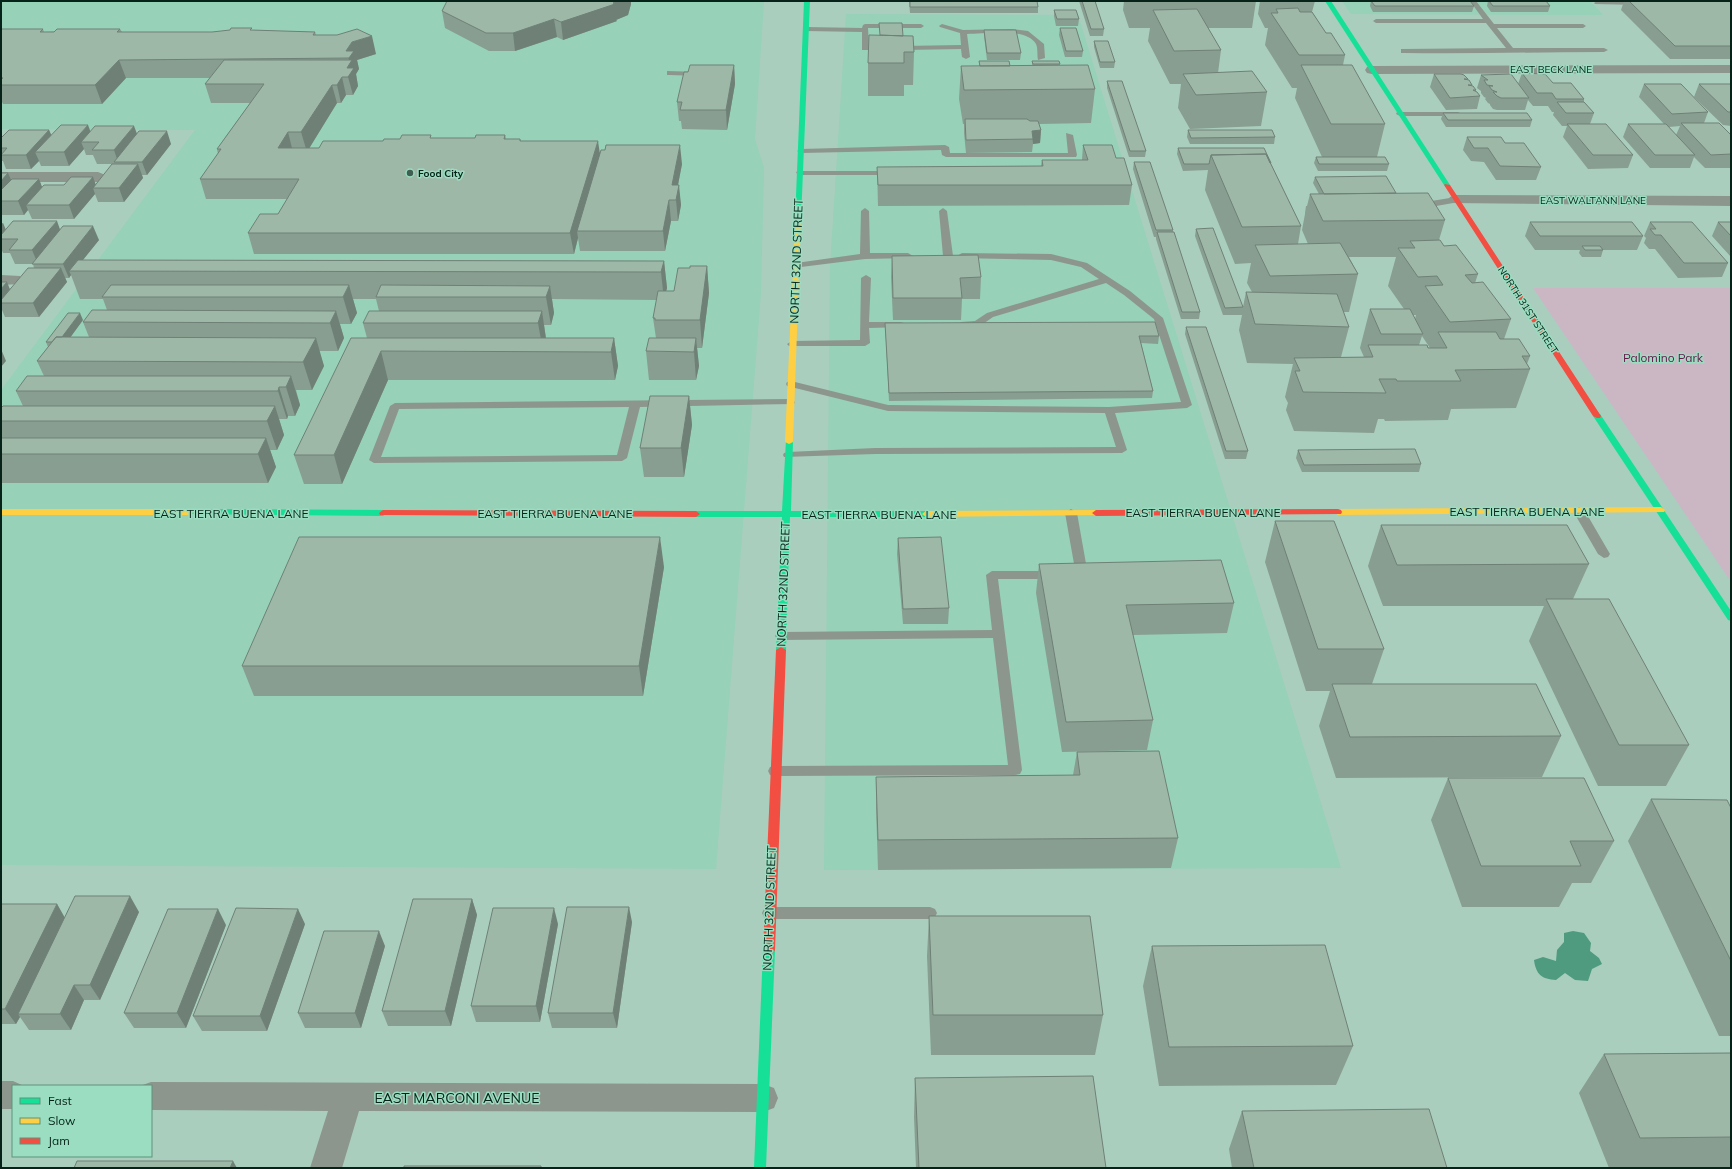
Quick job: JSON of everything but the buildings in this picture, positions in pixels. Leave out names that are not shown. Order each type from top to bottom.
[{"type":"street","name":"NORTH 32ND STREET","points":[[760,1168],[769,913],[807,1]]},
{"type":"street","name":"NORTH 31ST STREET","points":[[1328,1],[1456,200],[1731,618]]},
{"type":"street","name":"EAST BECK LANE","points":[[1372,70],[1731,69]]},
{"type":"street","points":[[1,177],[98,177]]},
{"type":"street","name":"EAST WALTANN LANE","points":[[1456,200],[1731,201]]},
{"type":"street","name":"EAST TIERRA BUENA LANE","points":[[1,512],[786,514],[1661,510]]},
{"type":"street","points":[[1,1095],[12,1095]]},
{"type":"street","name":"EAST MARCONI AVENUE","points":[[152,1096],[347,1098],[763,1098]]},
{"type":"street","points":[[326,1168],[347,1098]]},
{"type":"lane","points":[[1473,2],[1511,50]]},
{"type":"lane","points":[[1597,3],[1644,3]]},
{"type":"lane","points":[[1376,21],[1582,26]]},
{"type":"lane","points":[[880,48],[865,48],[865,26],[965,47]]},
{"type":"lane","points":[[903,48],[922,26]]},
{"type":"lane","points":[[942,26],[963,32],[1012,31],[1028,33],[1040,44],[1041,58]]},
{"type":"lane","points":[[806,29],[864,30]]},
{"type":"lane","points":[[963,32],[966,57]]},
{"type":"lane","points":[[1404,51],[1486,52],[1511,50],[1604,50]]},
{"type":"lane","points":[[670,73],[710,74]]},
{"type":"lane","points":[[1400,114],[1464,114]]},
{"type":"lane","points":[[801,151],[945,147],[946,155],[1073,155],[1069,135]]},
{"type":"lane","points":[[800,173],[902,173]]},
{"type":"lane","points":[[1418,206],[1456,200]]},
{"type":"lane","points":[[865,211],[866,256]]},
{"type":"lane","points":[[791,384],[888,408],[1109,410],[1187,405],[1158,318],[1127,293],[1084,265],[1051,257],[944,256],[943,211]]},
{"type":"lane","points":[[796,266],[866,256],[918,256]]},
{"type":"lane","points":[[792,344],[865,343],[864,325],[866,278]]},
{"type":"lane","points":[[955,325],[977,324],[990,315],[1106,280]]},
{"type":"lane","points":[[864,325],[911,325]]},
{"type":"lane","points":[[635,404],[622,458],[374,460],[395,406],[790,402]]},
{"type":"lane","points":[[788,455],[875,451],[1122,450],[1109,410]]},
{"type":"lane","points":[[1579,511],[1604,554]]},
{"type":"lane","points":[[1071,513],[1082,575]]},
{"type":"lane","points":[[775,771],[1015,770],[992,575],[1097,575]]},
{"type":"lane","points":[[781,636],[999,634]]},
{"type":"lane","points":[[769,913],[930,913]]},
{"type":"shaded area","points":[[1,1],[764,1],[755,139],[764,168],[761,293],[716,869],[1,865],[1,390],[195,130],[1,129]]},
{"type":"shaded area","points":[[1342,1],[1590,1],[1603,15],[1351,14]]},
{"type":"shaded area","points":[[846,14],[1078,15],[1341,868],[824,870],[830,267]]},
{"type":"shaded area","points":[[1573,931],[1584,933],[1591,943],[1590,951],[1599,958],[1602,964],[1592,969],[1588,981],[1575,980],[1565,973],[1556,980],[1547,979],[1540,975],[1536,969],[1534,960],[1543,957],[1556,961],[1557,950],[1564,942],[1564,933]]},
{"type":"green space","name":"Palomino Park","points":[[1533,288],[1731,288],[1731,582]]},
{"type":"traffic: fast","points":[[798,220],[807,1]]},
{"type":"traffic: fast","points":[[1328,1],[1447,185]]},
{"type":"traffic: fast","points":[[1597,416],[1731,618]]},
{"type":"traffic: fast","points":[[781,650],[789,442]]},
{"type":"traffic: fast","points":[[189,512],[383,513]]},
{"type":"traffic: fast","points":[[696,514],[926,514]]},
{"type":"traffic: fast","points":[[760,1168],[769,950]]},
{"type":"traffic: slow","points":[[789,442],[798,220]]},
{"type":"traffic: slow","points":[[1338,512],[1661,510]]},
{"type":"traffic: slow","points":[[1,512],[189,512]]},
{"type":"traffic: slow","points":[[926,514],[1096,513]]},
{"type":"traffic: jam","points":[[1447,185],[1597,416]]},
{"type":"traffic: jam","points":[[1096,513],[1338,512]]},
{"type":"traffic: jam","points":[[383,513],[696,514]]},
{"type":"traffic: jam","points":[[769,950],[781,650]]},
{"type":"place","name":"Food City","points":[[410,173]]}]
